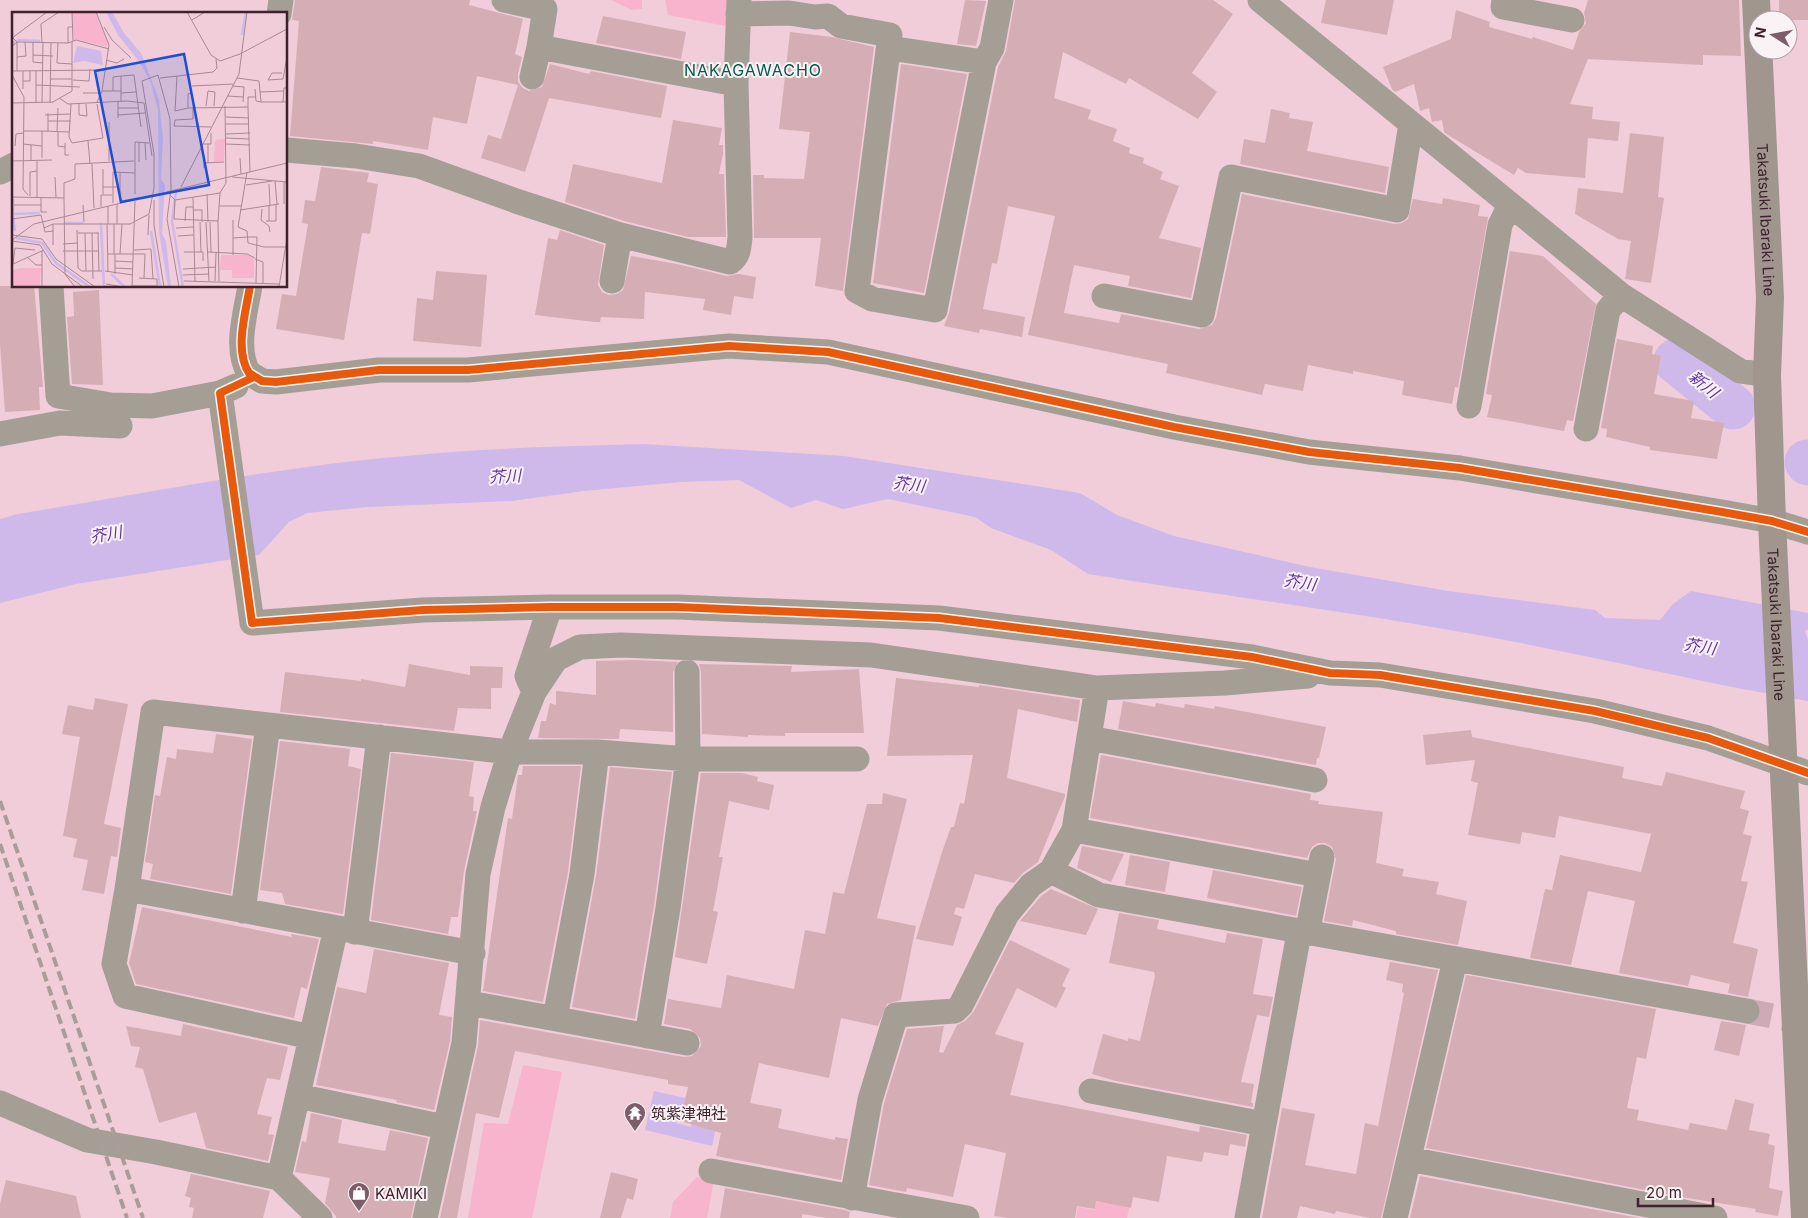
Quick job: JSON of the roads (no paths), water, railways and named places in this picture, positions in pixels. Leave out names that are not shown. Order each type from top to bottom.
[{"type":"main road","name":"Takatsuki Ibaraki Line","points":[[1756,0],[1770,298],[1767,376],[1772,534],[1805,1218]]},
{"type":"street","points":[[504,0],[544,8],[539,47],[532,77]]},
{"type":"street","points":[[288,150],[356,156],[419,166],[516,201],[620,235],[730,262],[737,256],[740,237],[736,84],[738,7],[815,17],[832,8],[841,26],[890,35],[857,291],[872,299],[935,310],[984,62],[992,48],[1001,0]]},
{"type":"street","points":[[1260,0],[1621,295],[1740,371],[1767,376]]},
{"type":"street","points":[[1504,0],[1503,7],[1572,20]]},
{"type":"street","points":[[539,47],[736,84]]},
{"type":"street","points":[[889,48],[984,62]]},
{"type":"street","points":[[1104,296],[1202,315],[1231,177],[1397,210],[1411,124]]},
{"type":"street","points":[[0,172],[12,165]]},
{"type":"street","points":[[1469,406],[1500,225],[1510,205]]},
{"type":"street","points":[[612,281],[620,235]]},
{"type":"street","points":[[51,288],[58,396],[111,405],[152,406],[222,402],[254,377]]},
{"type":"street","points":[[250,288],[242,349],[246,368],[254,377],[262,382],[379,370],[468,370],[729,346],[828,352],[1174,427],[1309,452],[1460,468],[1772,534],[1808,532]]},
{"type":"street","points":[[1586,429],[1608,310],[1621,295]]},
{"type":"street","points":[[222,402],[252,623],[423,610],[550,607],[677,607],[939,618],[1252,657],[1330,673]]},
{"type":"street","points":[[0,434],[60,423],[120,426]]},
{"type":"street","points":[[534,692],[527,676],[550,607]]},
{"type":"street","points":[[425,1218],[464,1042],[469,1004],[478,874],[493,807],[510,752],[534,692],[556,659],[580,647],[621,645],[871,655],[1097,688],[1225,684],[1330,673],[1380,675],[1595,711],[1782,756],[1808,773]]},
{"type":"street","points":[[647,1036],[668,908],[688,759],[687,672]]},
{"type":"street","points":[[865,1206],[870,1100],[896,1015],[955,1012],[961,1005],[1007,914],[1031,885],[1051,872],[1074,830],[1097,688]]},
{"type":"street","points":[[311,1037],[125,996],[114,964],[127,890],[153,712],[510,752],[598,752],[688,759],[857,759]]},
{"type":"street","points":[[243,911],[268,725]]},
{"type":"street","points":[[279,1178],[311,1037],[345,930],[379,737]]},
{"type":"street","points":[[1089,738],[1314,780]]},
{"type":"street","points":[[555,1018],[582,874],[598,752]]},
{"type":"street","points":[[1074,830],[1320,866],[1303,933],[1247,1218]]},
{"type":"street","points":[[1051,872],[1099,895],[1747,1011]]},
{"type":"street","points":[[127,890],[473,953]]},
{"type":"street","points":[[1395,1218],[1455,960]]},
{"type":"street","points":[[469,1004],[555,1018],[687,1044]]},
{"type":"street","points":[[1091,1091],[1264,1124]]},
{"type":"street","points":[[298,1096],[444,1127]]},
{"type":"street","points":[[2,1110],[87,1140],[156,1152],[279,1178],[313,1215]]},
{"type":"street","points":[[1409,1159],[1609,1208],[1715,1218]]},
{"type":"street","points":[[711,1171],[865,1206],[967,1218]]},
{"type":"water","name":"芥川","points":[[643,444],[844,456],[1080,493],[1117,515],[1174,536],[1310,567],[1448,591],[1595,610],[1605,618],[1660,620],[1673,604],[1691,591],[1808,613],[1808,629],[1805,631],[1808,640],[1808,701],[1461,632],[1368,616],[1088,574],[1051,550],[991,528],[975,517],[888,499],[843,509],[816,500],[791,508],[739,480],[681,482],[584,491],[512,501],[368,507],[307,513],[289,522],[259,555],[76,584],[0,603],[0,519],[18,514],[216,480],[366,460],[501,449]]},
{"type":"water","points":[[654,1091],[721,1106],[712,1146],[645,1130]],"holes":[[[681,1105],[695,1109],[691,1127],[676,1123]]]},
{"type":"waterway","name":"新川","points":[[1676,361],[1733,407]]},
{"type":"tunnel","points":[[1747,1011],[1808,1023]]},
{"type":"railway","points":[[0,801],[143,1218]]},
{"type":"railway","points":[[0,844],[127,1218]]},
{"type":"place","name":"筑紫津神社","points":[[635,1132]]},
{"type":"place","name":"KAMIKI","points":[[359,1212]]},
{"type":"district","name":"NAKAGAWACHO","points":[[753,70]]}]
